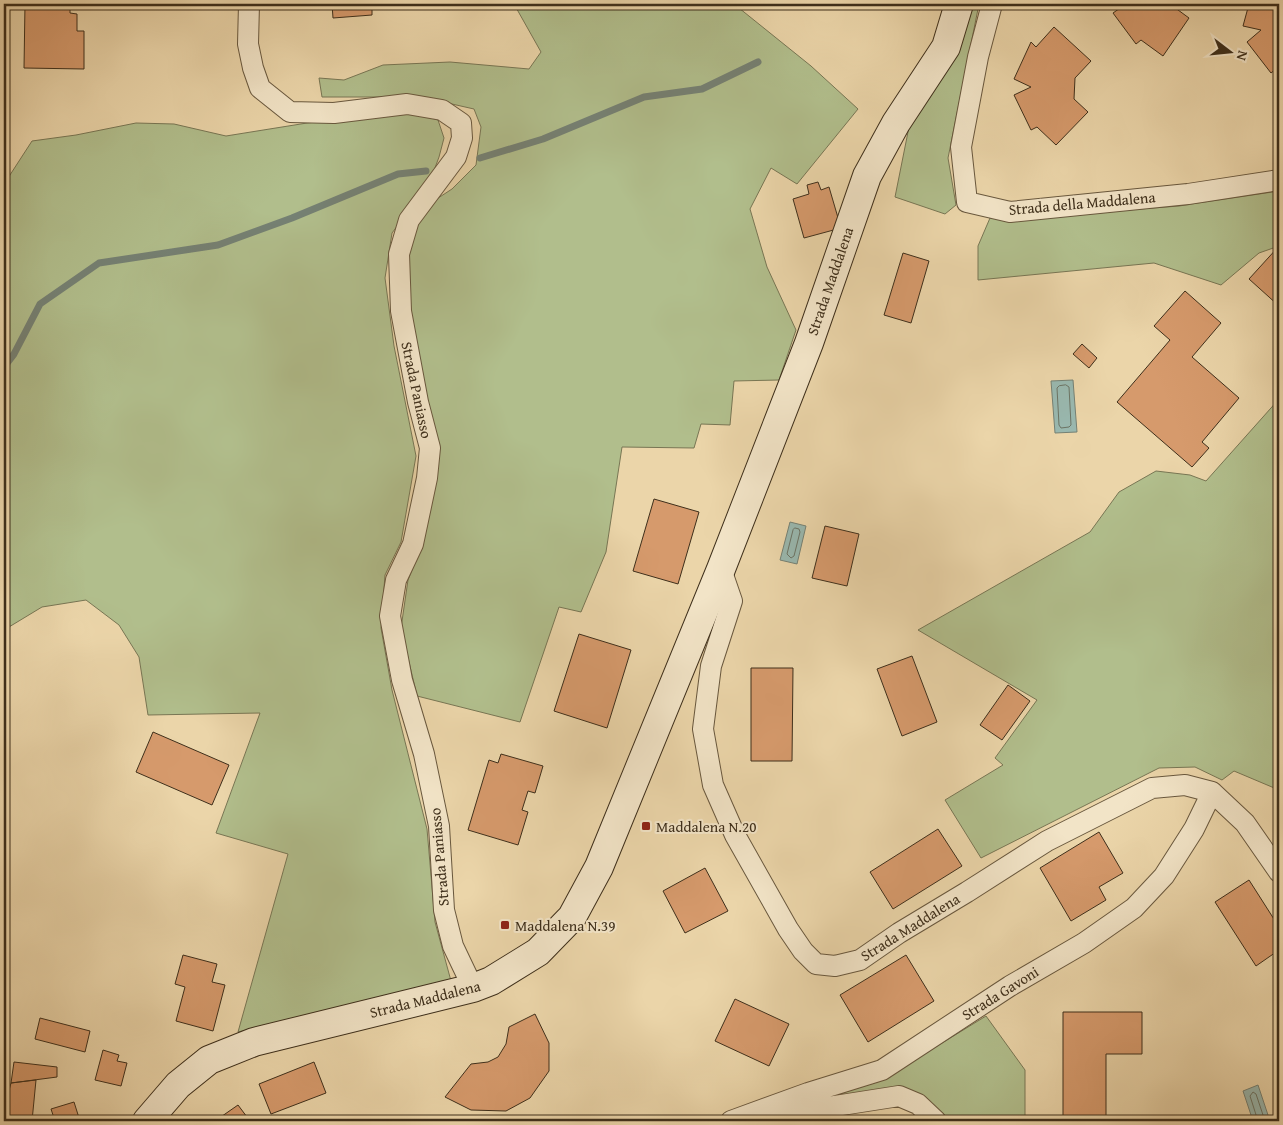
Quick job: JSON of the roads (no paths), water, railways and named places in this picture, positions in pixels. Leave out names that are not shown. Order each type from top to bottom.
[{"type":"street","name":"Strada Paniasso","points":[[249,4],[248,44],[260,88],[290,112],[334,113],[407,104],[442,110],[461,122],[462,138],[456,157],[409,220],[399,254],[401,311],[418,402],[430,448],[427,478],[413,544],[396,580],[390,616],[402,680],[424,754],[439,826],[444,910],[452,946],[473,988]]},
{"type":"street","name":"Strada Maddalena","points":[[146,1121],[178,1085],[209,1060],[254,1042],[473,988],[492,981],[538,952],[572,918],[599,867],[721,569],[809,343],[867,176],[896,123],[946,46],[959,4]]},
{"type":"street","name":"Strada della Maddalena","points":[[992,4],[978,57],[962,147],[967,202],[1010,212],[1188,194],[1279,180]]},
{"type":"street","name":"Strada Maddalena","points":[[721,569],[732,601],[711,666],[703,728],[713,785],[735,836],[788,929],[802,951],[816,964],[835,966],[860,960],[1047,841],[1152,788],[1185,785],[1212,792],[1245,823],[1279,872]]},
{"type":"street","name":"Strada Gavoni","points":[[731,1121],[882,1070],[1010,986],[1084,943],[1134,908],[1164,876],[1194,829],[1212,792]]},
{"type":"street","points":[[764,1110],[784,1114],[899,1096],[918,1104],[936,1121]]},
{"type":"water","points":[[1073,380],[1077,432],[1055,433],[1051,381]]},
{"type":"water","points":[[790,522],[806,526],[797,564],[780,560]]},
{"type":"water","points":[[1258,1085],[1270,1121],[1253,1121],[1243,1091]]},
{"type":"waterway","points":[[480,158],[543,139],[644,97],[702,89],[758,62]]},
{"type":"waterway","points":[[4,367],[14,354],[40,304],[99,263],[218,245],[292,218],[398,174],[426,171]]},
{"type":"place","name":"Maddalena N.20","points":[[646,826]]},
{"type":"place","name":"Maddalena N.39","points":[[505,925]]}]
